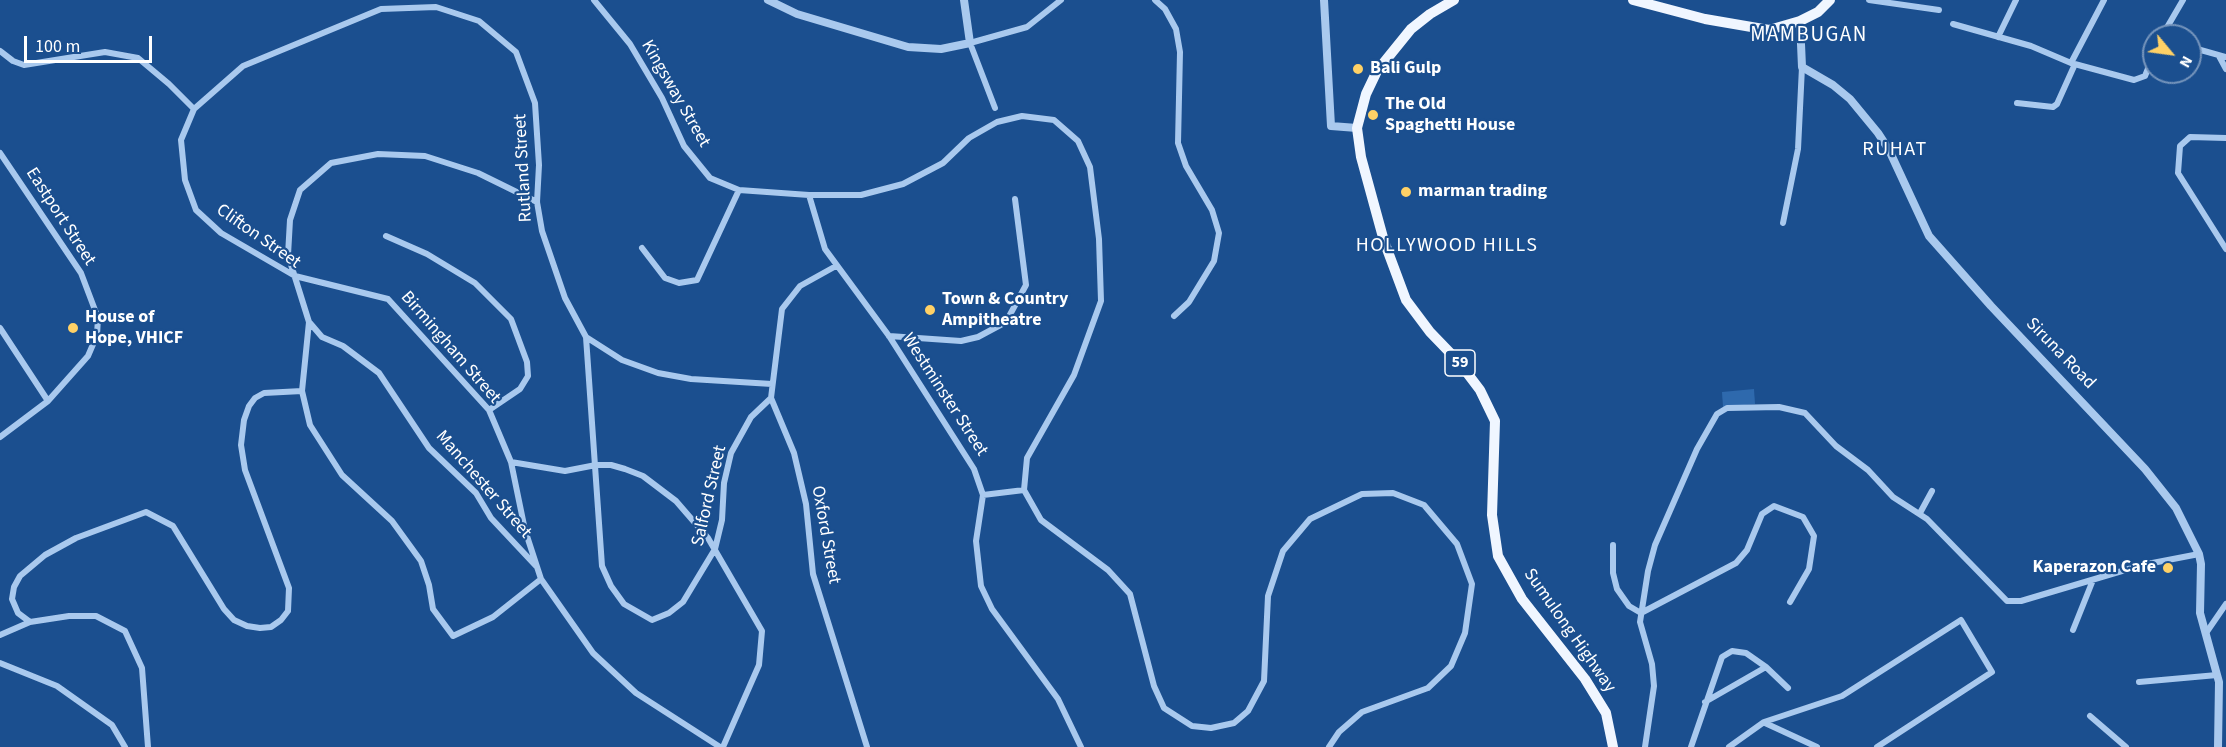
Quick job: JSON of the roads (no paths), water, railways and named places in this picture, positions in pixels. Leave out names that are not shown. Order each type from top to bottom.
[{"type":"main road","name":"Sumulong Highway","points":[[1454,0],[1430,14],[1395,46],[1377,71],[1366,94],[1357,128],[1361,157],[1384,241],[1406,300],[1480,390],[1495,421],[1492,515],[1498,556],[1522,599],[1578,670],[1606,713],[1613,747]]},
{"type":"main road","points":[[1634,0],[1751,29],[1769,30],[1800,21],[1818,12],[1830,0]]},
{"type":"street","name":"Kingsway Street","points":[[594,0],[630,44],[662,98],[684,146],[710,178],[739,190],[809,195],[861,195],[903,184],[943,163],[969,138],[997,122],[1022,116],[1054,120],[1078,141],[1090,167],[1099,239],[1101,300],[1074,375],[1027,458],[1024,490]]},
{"type":"street","points":[[768,0],[796,14],[908,47],[941,49],[1027,27],[1061,0]]},
{"type":"street","points":[[964,0],[970,43],[995,108]]},
{"type":"street","points":[[1155,0],[1165,9],[1176,29],[1180,52],[1178,142],[1186,166],[1212,210],[1219,233],[1215,261],[1189,302],[1174,316]]},
{"type":"street","points":[[1324,0],[1331,126],[1357,128]]},
{"type":"street","points":[[1869,0],[1939,10]]},
{"type":"street","points":[[1998,37],[2016,0]]},
{"type":"street","points":[[2017,103],[2053,106],[2057,104],[2073,64],[2104,0]]},
{"type":"street","points":[[2169,24],[2183,0]]},
{"type":"street","name":"Rutland Street","points":[[194,109],[243,66],[381,9],[436,7],[479,21],[516,52],[535,102],[539,165],[537,202],[552,264],[565,298],[586,337],[622,360],[658,373],[692,379],[772,384]]},
{"type":"street","points":[[1784,223],[1798,149],[1802,67],[1800,21]]},
{"type":"street","points":[[1953,24],[2031,46],[2073,64],[2134,80],[2142,77]]},
{"type":"street","points":[[2202,50],[2222,56],[2226,69]]},
{"type":"street","points":[[0,51],[13,62],[24,65],[105,52],[138,58],[194,109]]},
{"type":"street","name":"Siruna Road","points":[[1802,67],[1833,85],[1850,99],[1889,150],[1929,236],[1991,306],[2145,469],[2176,508],[2199,554],[2200,613],[2220,679],[2218,747]]},
{"type":"street","name":"Clifton Street","points":[[194,109],[181,140],[184,180],[196,210],[221,233],[295,276],[309,322],[302,391],[310,424],[342,475],[392,521],[421,561],[429,585],[432,609],[453,636],[492,617],[541,579]]},
{"type":"street","points":[[2226,138],[2190,137],[2180,146],[2178,173],[2226,249]]},
{"type":"street","name":"Eastport Street","points":[[0,153],[81,273],[98,318],[97,335],[88,356],[48,401],[0,437]]},
{"type":"street","points":[[295,276],[288,255],[290,220],[300,190],[331,163],[378,154],[425,156],[478,173],[537,202]]},
{"type":"street","points":[[642,248],[665,278],[679,283],[697,280],[739,190]]},
{"type":"street","name":"Westminster Street","points":[[809,195],[825,249],[889,336],[974,469],[983,495],[976,541],[981,586],[992,609],[1058,699],[1081,747]]},
{"type":"street","points":[[889,336],[961,341],[978,337],[1006,322],[1026,285],[1015,200]]},
{"type":"street","points":[[386,236],[427,255],[475,283],[511,319],[527,362],[528,376],[520,389],[489,410]]},
{"type":"street","points":[[771,398],[782,309],[800,286],[836,266]]},
{"type":"street","name":"Birmingham Street","points":[[295,276],[388,299],[489,410],[511,462],[525,530],[541,579],[593,653],[636,693],[721,747]]},
{"type":"street","name":"Manchester Street","points":[[309,322],[322,337],[343,346],[379,373],[429,448],[476,493],[491,518],[537,567]]},
{"type":"street","points":[[0,328],[48,401]]},
{"type":"street","name":"Salford Street","points":[[586,337],[602,566],[611,586],[624,604],[652,620],[669,613],[683,602],[715,549],[722,520],[724,483],[732,453],[752,417],[771,398]]},
{"type":"street","points":[[30,622],[18,613],[12,599],[14,587],[32,564],[76,538],[146,512],[173,526],[224,609],[234,620],[247,626],[260,628],[271,627],[281,620],[288,611],[289,588],[245,470],[241,445],[244,420],[255,398],[264,393],[302,391]]},
{"type":"street","name":"Oxford Street","points":[[771,398],[794,453],[806,504],[813,574],[867,747]]},
{"type":"street","points":[[1645,747],[1654,675],[1642,631],[1641,613],[1654,545],[1697,449],[1713,421],[1723,409],[1755,406],[1798,409],[1811,418],[1836,446],[1868,470],[1893,497],[1920,513],[2007,601],[2020,601],[2142,565],[2199,554]]},
{"type":"street","points":[[511,462],[565,471],[596,465],[611,465],[643,476],[690,515],[715,549],[762,631],[759,665],[721,747]]},
{"type":"street","points":[[983,495],[1024,490],[1041,520],[1108,570],[1130,594],[1154,686],[1164,708],[1192,726],[1211,728],[1233,723],[1248,711],[1264,681],[1268,596],[1283,551],[1310,519],[1362,494],[1393,493],[1424,505],[1457,544],[1472,584],[1466,633],[1451,666],[1428,688],[1362,711],[1339,732],[1329,747]]},
{"type":"street","points":[[1920,513],[1932,491]]},
{"type":"street","points":[[1641,613],[1737,563],[1747,550],[1762,514],[1774,507],[1803,517],[1814,536],[1809,569],[1790,602]]},
{"type":"street","points":[[1613,545],[1613,573],[1617,589],[1629,606],[1641,613]]},
{"type":"street","points":[[2073,630],[2093,580]]},
{"type":"street","points":[[2205,634],[2226,604]]},
{"type":"street","points":[[0,635],[30,622],[69,616],[96,616],[125,631],[142,668],[148,747]]},
{"type":"street","points":[[1729,747],[1764,722],[1842,696],[1960,620],[1992,672],[1878,747]]},
{"type":"street","points":[[1691,747],[1722,657],[1732,651],[1746,653],[1766,667],[1788,688]]},
{"type":"street","points":[[0,663],[57,686],[112,725],[125,747]]},
{"type":"street","points":[[1705,702],[1766,667]]},
{"type":"street","points":[[2139,682],[2220,679]]},
{"type":"street","points":[[2090,716],[2126,747]]},
{"type":"street","points":[[1764,722],[1817,747]]},
{"type":"place","name":"Bali Gulp","points":[[1358,69]]},
{"type":"place","name":"The Old Spaghetti House","points":[[1373,115]]},
{"type":"place","name":"marman trading","points":[[1406,192]]},
{"type":"place","name":"Town & Country Ampitheatre","points":[[930,310]]},
{"type":"place","name":"House of Hope, VHICF","points":[[73,328]]},
{"type":"place","name":"Kaperazon Cafe","points":[[2168,568]]},
{"type":"district","name":"MAMBUGAN","points":[[1809,36]]},
{"type":"district","name":"RUHAT","points":[[1895,151]]},
{"type":"district","name":"HOLLYWOOD HILLS","points":[[1447,247]]}]
